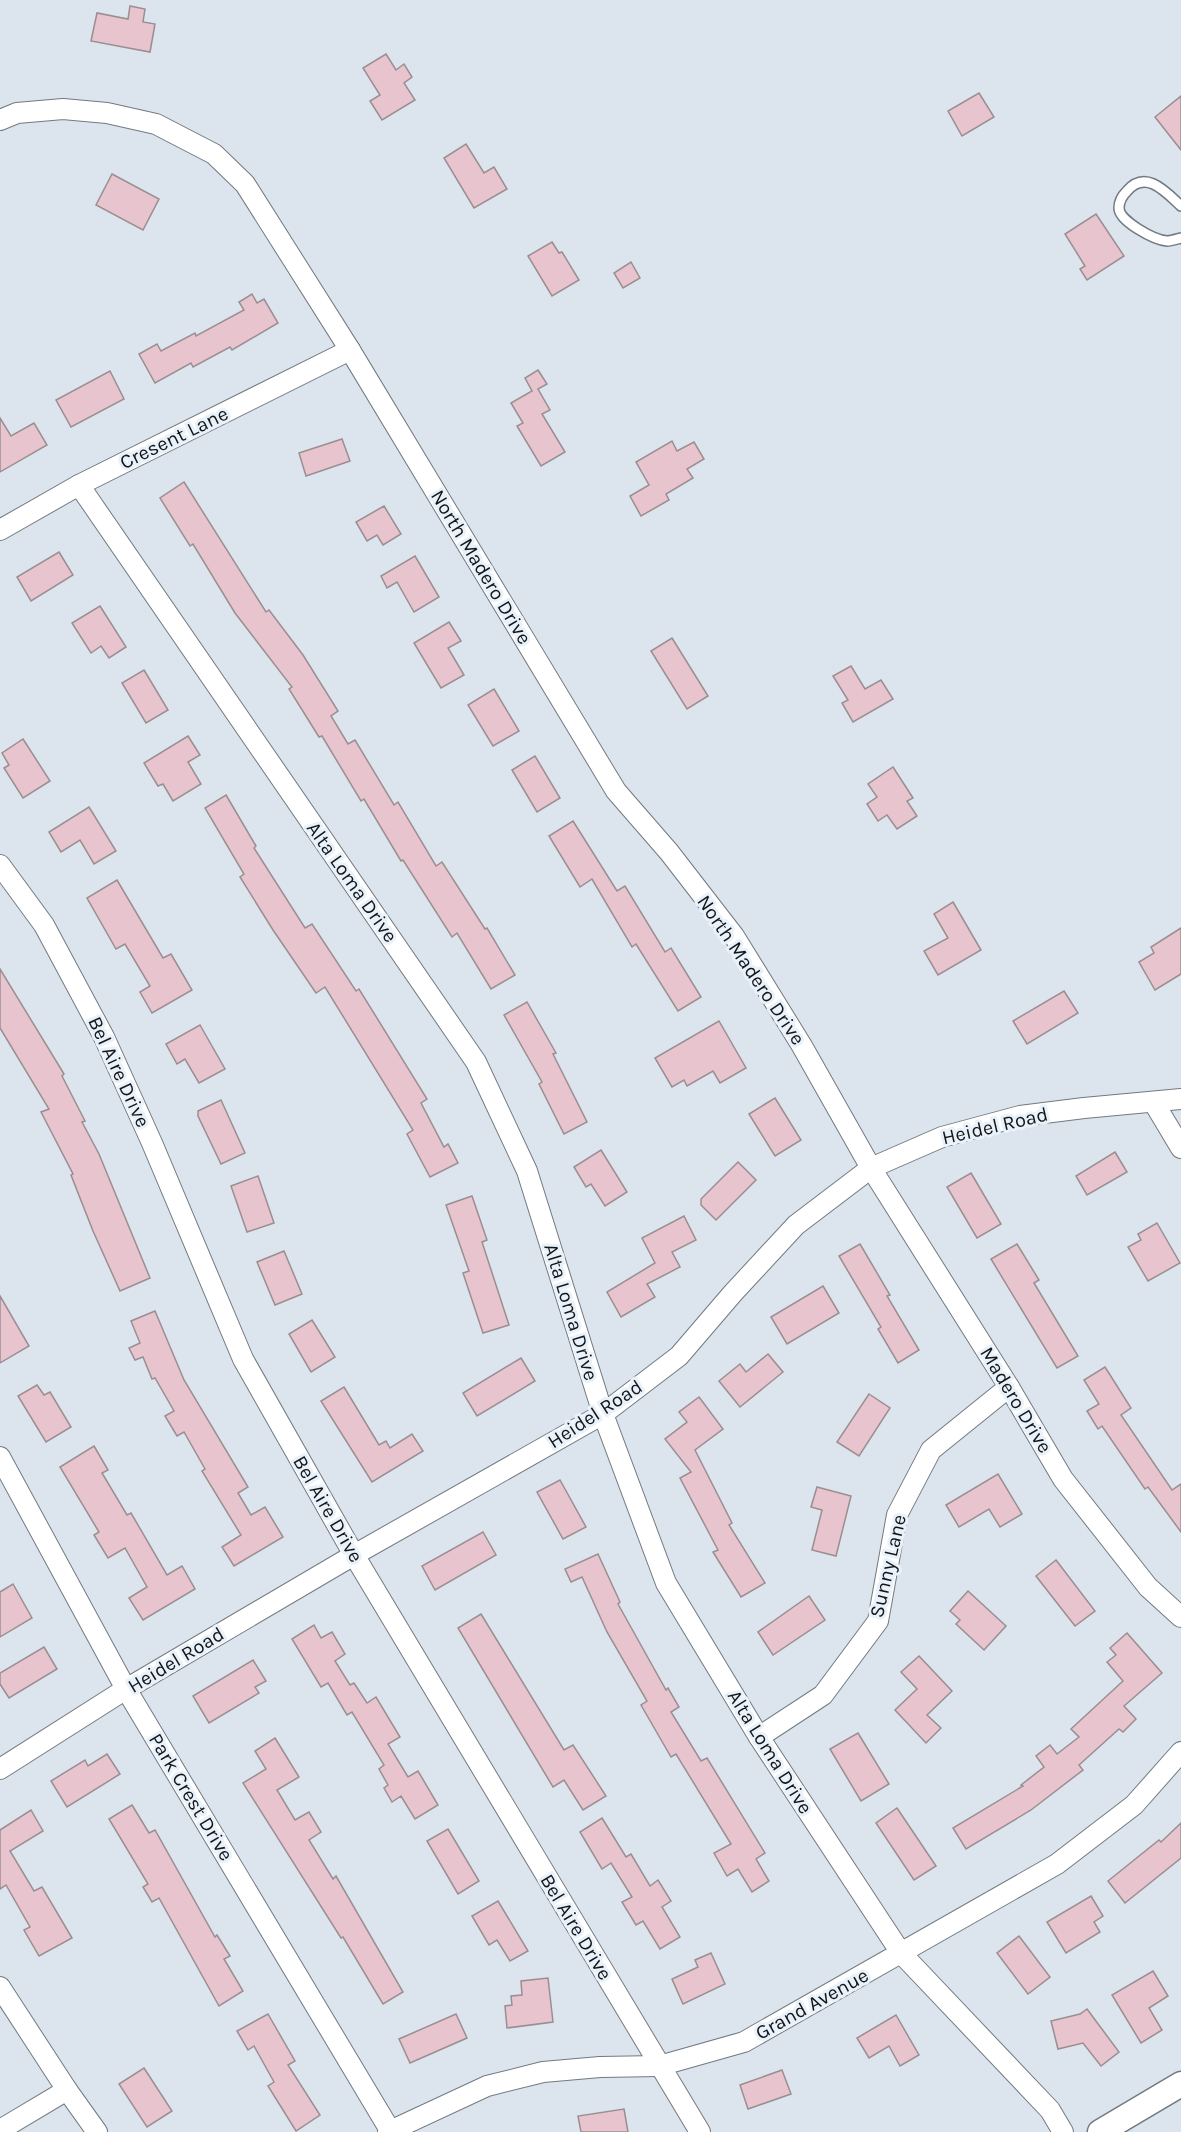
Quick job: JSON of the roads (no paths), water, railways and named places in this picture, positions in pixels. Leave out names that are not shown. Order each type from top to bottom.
[{"type":"street","name":"North Madero Drive","points":[[0,120],[17,113],[63,108],[107,113],[156,124],[213,154],[245,184],[350,350],[616,791],[669,852],[734,936],[802,1046],[871,1167]]},
{"type":"street","name":"Cresent Lane","points":[[0,530],[79,485],[350,350]]},
{"type":"street","name":"Alta Loma Drive","points":[[79,485],[476,1062],[527,1171],[603,1414],[666,1583],[759,1737],[901,1953],[1050,2110],[1063,2132]]},
{"type":"street","name":"Bel Aire Drive","points":[[0,865],[44,925],[104,1037],[152,1143],[243,1359],[354,1555],[700,2132]]},
{"type":"street","name":"Heidel Road","points":[[0,1769],[126,1689],[354,1555],[603,1414],[680,1356],[733,1293],[796,1225],[871,1167],[942,1137],[1020,1116],[1181,1099]]},
{"type":"street","points":[[1154,1102],[1181,1148]]},
{"type":"street","name":"Madero Drive","points":[[871,1167],[1009,1387],[1063,1479],[1148,1587],[1181,1617]]},
{"type":"street","name":"Sunny Lane","points":[[759,1737],[823,1695],[878,1621],[897,1515],[931,1450],[1009,1387]]},
{"type":"street","name":"Park Crest Drive","points":[[0,1457],[126,1689],[390,2131]]},
{"type":"street","name":"Grand Avenue","points":[[390,2131],[487,2086],[543,2072],[600,2067],[659,2066],[744,2042],[1057,1864],[1134,1805],[1181,1752]]},
{"type":"street","points":[[0,1987],[97,2132]]},
{"type":"street","points":[[1100,2132],[1181,2084]]},
{"type":"street","points":[[0,2130],[67,2090]]},
{"type":"lane","points":[[1181,207],[1164,189],[1151,182],[1140,182],[1128,189],[1120,199],[1119,210],[1124,219],[1146,234],[1167,241],[1181,238]]}]
